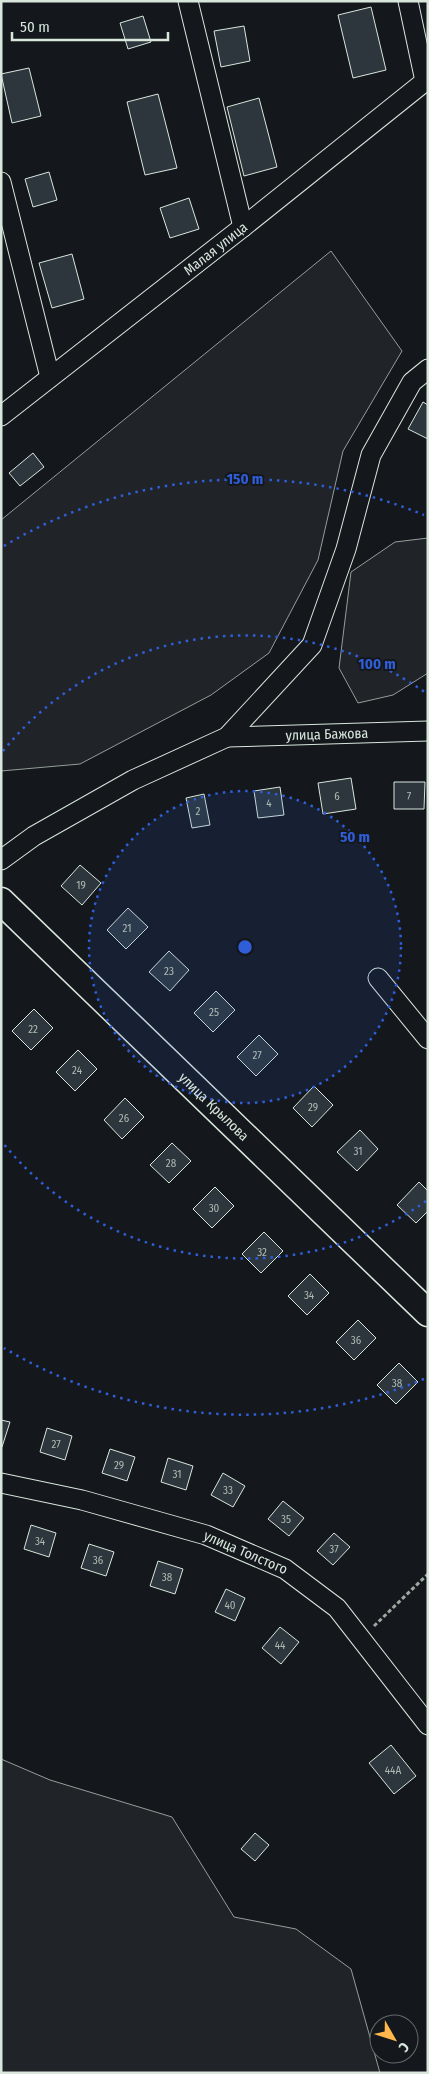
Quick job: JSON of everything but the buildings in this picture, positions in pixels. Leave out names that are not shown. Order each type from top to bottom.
[{"type":"main road","name":"улица Крылова","points":[[1,901],[428,1313]]},
{"type":"street","points":[[188,1],[243,227]]},
{"type":"street","points":[[408,1],[426,80]]},
{"type":"street","name":"Малая улица","points":[[1,416],[243,227],[426,80]]},
{"type":"street","points":[[1,182],[50,377]]},
{"type":"street","points":[[1,860],[34,836],[133,780],[226,737],[312,645],[346,549],[371,455],[412,382],[428,369]]},
{"type":"street","name":"улица Бажова","points":[[226,737],[428,732]]},
{"type":"street","points":[[378,978],[428,1039]]},
{"type":"street","name":"улица Толстого","points":[[1,1483],[82,1500],[206,1535],[285,1569],[337,1608],[428,1725]]},
{"type":"path","points":[[360,1640],[428,1574]]},
{"type":"shaded area","points":[[331,251],[402,351],[343,451],[318,560],[269,653],[211,695],[80,764],[1,771],[1,520]]},
{"type":"shaded area","points":[[428,538],[428,673],[393,695],[358,703],[339,668],[351,572],[395,542]]},
{"type":"shaded area","points":[[1,1759],[50,1780],[172,1817],[234,1917],[296,1929],[351,1969],[369,2034],[369,2064],[377,2064],[380,2073],[1,2073]]}]
